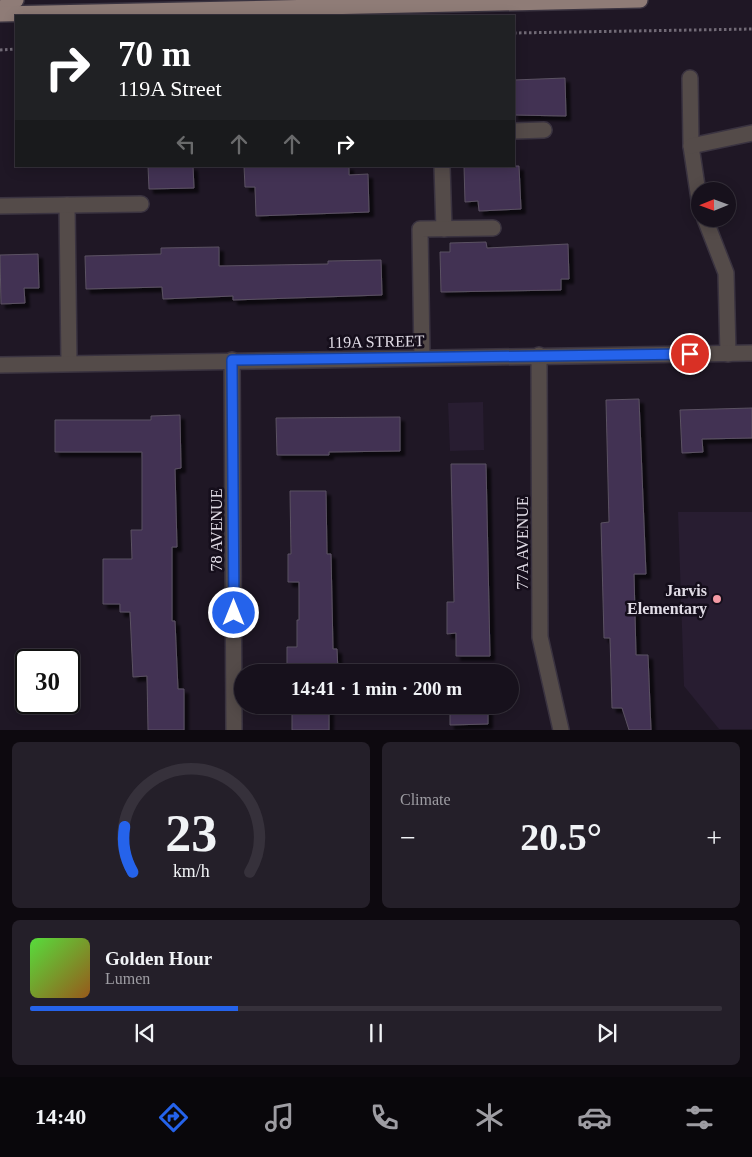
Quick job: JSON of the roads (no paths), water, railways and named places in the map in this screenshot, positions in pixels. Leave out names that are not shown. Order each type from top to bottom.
[{"type":"main road","points":[[0,9],[16,0]]},
{"type":"main road","points":[[0,14],[447,2],[640,0]]},
{"type":"street","points":[[690,78],[691,146],[696,182]]},
{"type":"street","points":[[515,131],[544,130]]},
{"type":"street","points":[[691,146],[752,133]]},
{"type":"street","points":[[442,167],[444,229]]},
{"type":"street","points":[[0,206],[140,204]]},
{"type":"street","points":[[67,205],[70,364]]},
{"type":"street","points":[[422,357],[420,230],[493,228]]},
{"type":"street","points":[[708,228],[726,273],[728,354]]},
{"type":"street","name":"119A STREET","points":[[0,365],[752,353]]},
{"type":"street","name":"77A AVENUE","points":[[539,355],[540,637],[561,730]]},
{"type":"street","name":"78 AVENUE","points":[[232,360],[234,730]]},
{"type":"place","name":"Jarvis Elementary","points":[[717,599]]}]
